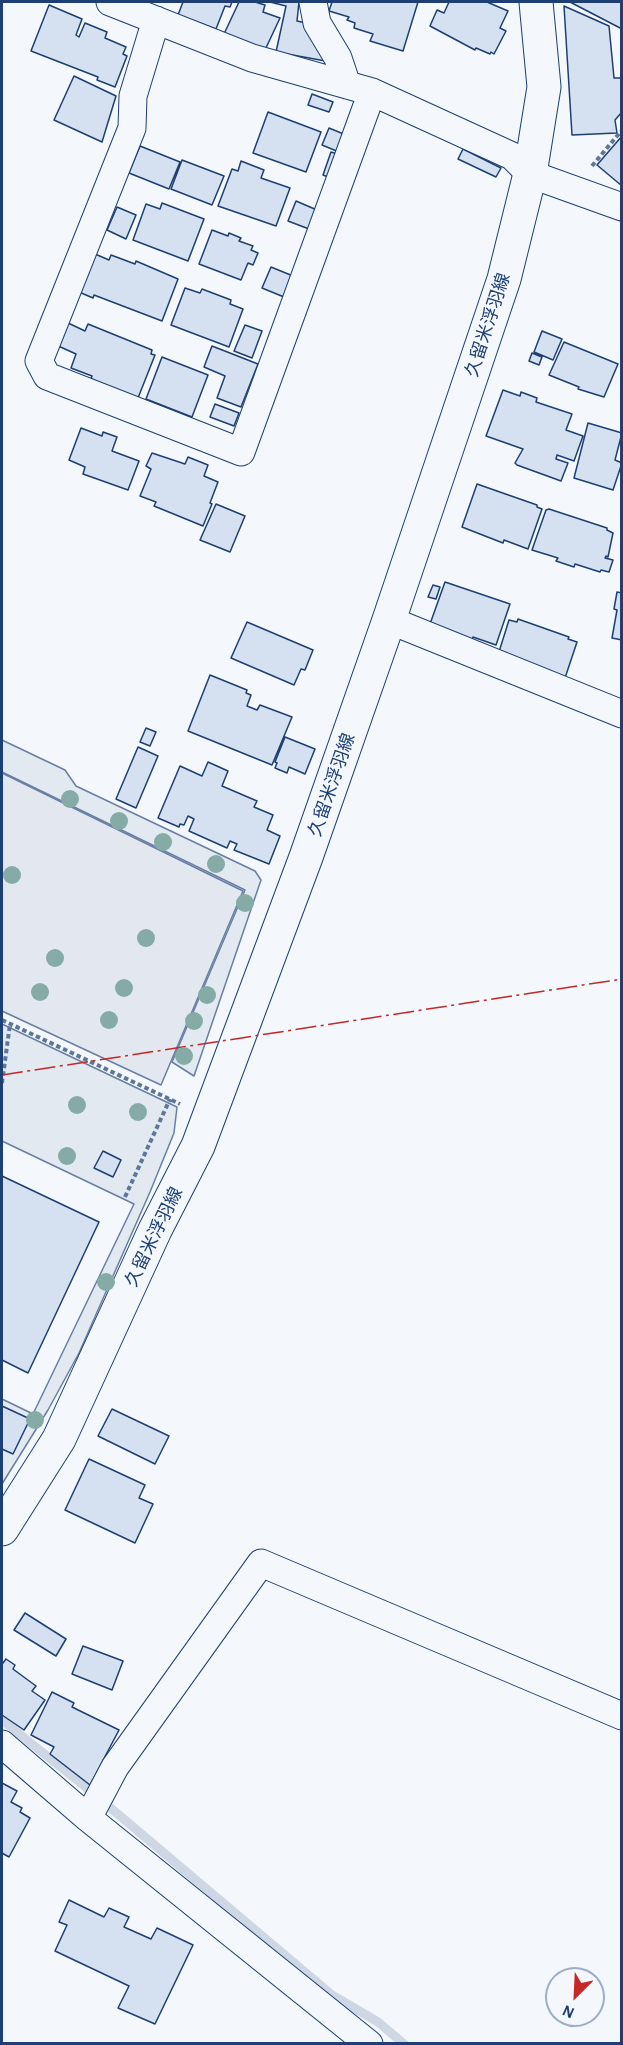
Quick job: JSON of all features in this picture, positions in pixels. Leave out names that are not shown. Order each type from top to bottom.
[{"type":"main road","name":"久留米浮羽線","points":[[2,1528],[59,1439],[155,1230],[198,1146],[306,857],[389,620],[504,279],[530,174],[544,87],[536,2]]},
{"type":"street","points":[[110,2],[252,58],[360,89],[512,156],[530,174],[621,207]]},
{"type":"street","points":[[313,2],[317,22],[360,89]]},
{"type":"street","points":[[156,20],[133,96],[132,128],[39,361],[47,376],[241,452],[360,89]]},
{"type":"street","points":[[389,620],[621,714]]},
{"type":"street","points":[[88,1818],[115,1767],[261,1563],[621,1716]]},
{"type":"street","points":[[2,1744],[88,1818],[369,2043]]},
{"type":"path","points":[[573,190],[621,130]]},
{"type":"path","points":[[2,1020],[181,1104]]},
{"type":"path","points":[[2,1083],[10,1024]]},
{"type":"path","points":[[125,1197],[170,1099]]},
{"type":"shaded area","points":[[2,740],[65,770],[76,786],[255,871],[261,880],[194,1076],[172,1062],[245,890],[2,772]]},
{"type":"shaded area","points":[[2,773],[243,891],[161,1085],[2,1011]]},
{"type":"shaded area","points":[[2,1024],[177,1107],[174,1133],[79,1353],[48,1410],[2,1484],[2,1399],[33,1414],[134,1204],[2,1141]]},
{"type":"building","points":[[183,2],[232,2],[230,7],[225,6],[216,29],[178,15]]},
{"type":"building","points":[[239,2],[255,2],[265,5],[263,12],[280,18],[265,50],[224,34]]},
{"type":"building","points":[[270,2],[299,2],[297,21],[311,24],[331,62],[276,52],[286,6]]},
{"type":"building","points":[[332,2],[418,2],[403,51],[370,41],[373,34],[354,28],[355,23],[347,20],[349,17],[329,11]]},
{"type":"building","points":[[449,2],[487,2],[508,11],[500,28],[506,31],[494,54],[476,48],[475,50],[430,26],[437,10],[444,13]]},
{"type":"building","points":[[570,2],[622,2],[622,29]]},
{"type":"building","points":[[49,5],[82,19],[76,35],[79,37],[85,23],[107,32],[105,38],[126,47],[123,54],[127,56],[115,87],[97,80],[98,77],[31,51]]},
{"type":"building","points":[[564,6],[609,26],[614,78],[622,78],[622,112],[615,120],[617,133],[572,135]]},
{"type":"building","points":[[74,76],[116,96],[102,142],[54,120]]},
{"type":"building","points":[[312,94],[333,102],[329,112],[308,105]]},
{"type":"building","points":[[268,112],[321,132],[306,172],[253,153]]},
{"type":"building","points":[[329,128],[346,135],[339,152],[322,145]]},
{"type":"building","points":[[622,136],[622,186],[597,165]]},
{"type":"building","points":[[140,146],[180,162],[169,189],[129,173]]},
{"type":"building","points":[[463,149],[501,168],[496,177],[458,159]]},
{"type":"building","points":[[331,152],[340,155],[331,178],[323,175]]},
{"type":"building","points":[[182,160],[224,176],[212,205],[171,189]]},
{"type":"building","points":[[241,161],[264,170],[261,178],[290,188],[276,226],[218,206],[232,169],[238,171]]},
{"type":"building","points":[[296,201],[317,210],[309,229],[288,221]]},
{"type":"building","points":[[162,203],[204,219],[188,261],[133,240],[146,204],[160,209]]},
{"type":"building","points":[[117,207],[136,215],[126,239],[107,230]]},
{"type":"building","points":[[212,230],[241,238],[239,241],[253,246],[251,250],[258,253],[253,265],[248,263],[241,280],[199,264]]},
{"type":"building","points":[[95,254],[109,260],[111,255],[135,264],[136,261],[178,279],[162,321],[94,295],[93,298],[79,292]]},
{"type":"building","points":[[271,267],[293,276],[284,297],[262,288]]},
{"type":"building","points":[[185,288],[200,293],[202,289],[231,300],[230,304],[243,309],[229,347],[171,325]]},
{"type":"building","points":[[66,322],[85,331],[88,324],[152,350],[151,354],[155,355],[138,398],[91,379],[92,376],[71,368],[76,354],[56,345]]},
{"type":"building","points":[[245,325],[262,331],[252,358],[234,351]]},
{"type":"building","points":[[542,331],[562,339],[553,360],[534,352]]},
{"type":"building","points":[[564,342],[618,364],[604,397],[578,389],[579,387],[549,375]]},
{"type":"building","points":[[212,346],[258,364],[241,407],[217,398],[225,376],[204,367]]},
{"type":"building","points":[[532,353],[542,357],[539,365],[529,361]]},
{"type":"building","points":[[162,357],[208,375],[192,417],[146,399]]},
{"type":"building","points":[[503,390],[520,396],[521,392],[537,398],[536,402],[572,414],[566,430],[583,436],[574,461],[557,455],[556,459],[568,463],[561,481],[517,465],[515,463],[523,449],[486,436]]},
{"type":"building","points":[[215,404],[239,413],[234,426],[210,417]]},
{"type":"building","points":[[588,423],[622,433],[615,460],[622,463],[613,490],[574,478]]},
{"type":"building","points":[[81,428],[102,436],[103,432],[117,437],[112,451],[139,461],[128,490],[83,474],[85,467],[69,460]]},
{"type":"building","points":[[152,453],[185,464],[188,457],[208,465],[204,476],[218,482],[203,526],[154,506],[156,502],[140,496],[151,469],[146,466]]},
{"type":"building","points":[[477,484],[537,505],[542,509],[528,549],[504,540],[503,543],[462,527]]},
{"type":"building","points":[[216,504],[245,516],[230,552],[200,540]]},
{"type":"building","points":[[549,509],[607,528],[613,533],[608,557],[605,558],[613,560],[609,572],[601,570],[600,572],[575,564],[574,567],[556,561],[558,558],[532,550],[546,510]]},
{"type":"building","points":[[445,582],[510,604],[496,645],[473,637],[472,640],[430,624]]},
{"type":"building","points":[[433,585],[440,587],[436,599],[428,597]]},
{"type":"building","points":[[617,592],[622,593],[622,640],[612,638],[617,610],[614,609]]},
{"type":"building","points":[[518,619],[577,642],[565,678],[498,655],[509,620],[517,622]]},
{"type":"building","points":[[247,622],[313,650],[305,670],[301,669],[294,685],[231,658]]},
{"type":"building","points":[[210,675],[247,690],[246,693],[251,695],[247,706],[257,710],[260,705],[292,717],[272,765],[188,731]]},
{"type":"building","points":[[146,728],[156,732],[150,746],[140,742]]},
{"type":"building","points":[[285,737],[315,749],[305,774],[289,767],[287,773],[275,768],[277,763],[275,762]]},
{"type":"building","points":[[138,747],[158,756],[136,808],[116,799]]},
{"type":"building","points":[[208,762],[228,771],[222,786],[257,801],[254,807],[273,815],[267,830],[280,836],[269,864],[234,850],[237,844],[230,841],[227,848],[189,831],[194,819],[188,816],[184,825],[180,824],[179,827],[158,818],[180,766],[202,776]]},
{"type":"building","points":[[103,1151],[121,1160],[113,1177],[94,1168]]},
{"type":"building","points":[[2,1176],[99,1222],[28,1373],[2,1360]]},
{"type":"building","points":[[2,1406],[30,1419],[13,1454],[2,1449]]},
{"type":"building","points":[[112,1409],[169,1436],[155,1464],[98,1436]]},
{"type":"building","points":[[89,1459],[145,1485],[139,1498],[153,1504],[135,1543],[65,1510]]},
{"type":"building","points":[[25,1613],[66,1639],[56,1656],[14,1630]]},
{"type":"building","points":[[83,1646],[123,1661],[112,1690],[72,1674]]},
{"type":"building","points":[[6,1659],[15,1665],[13,1669],[36,1686],[32,1691],[45,1700],[24,1730],[2,1715],[2,1661],[3,1663]]},
{"type":"building","points":[[52,1692],[74,1703],[72,1707],[119,1730],[90,1785],[50,1754],[54,1747],[31,1735]]},
{"type":"building","points":[[2,1783],[17,1791],[11,1802],[22,1808],[20,1812],[30,1818],[9,1857],[2,1853]]},
{"type":"building","points":[[69,1900],[104,1917],[109,1908],[129,1917],[124,1927],[151,1939],[157,1928],[193,1945],[155,2024],[118,2008],[129,1986],[55,1951],[67,1925],[59,1922]]},
{"type":"waterway","points":[[2,1720],[87,1788],[332,1995],[378,2022],[404,2044]]},
{"type":"power","points":[[2,1075],[622,979]]}]
